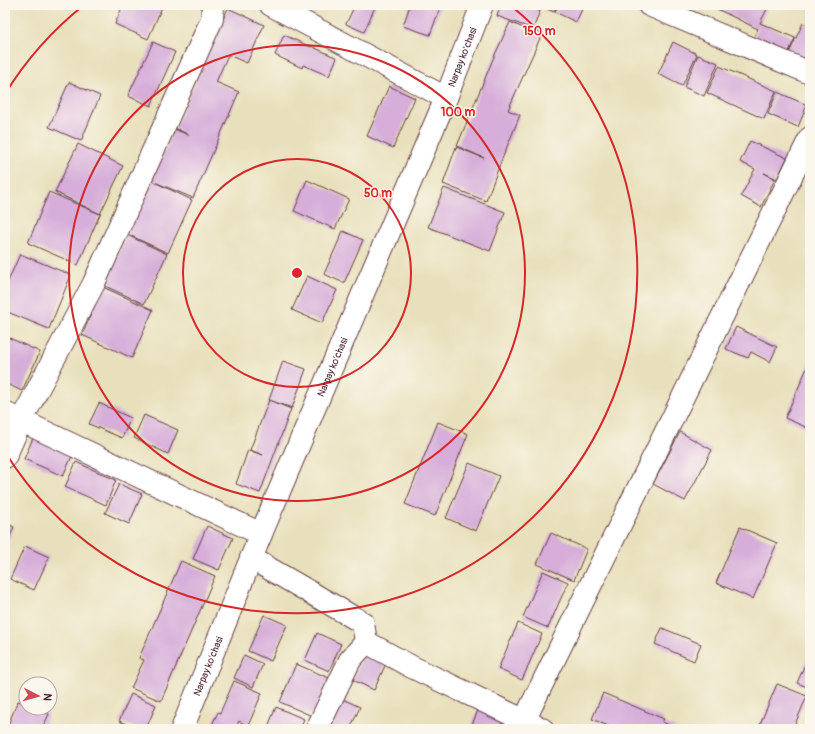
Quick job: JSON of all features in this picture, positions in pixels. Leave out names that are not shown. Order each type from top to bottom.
[{"type":"street","points":[[5,457],[13,417],[94,283],[212,19],[213,5]]},
{"type":"street","points":[[271,5],[446,98]]},
{"type":"street","name":"Narpay ko'chasi","points":[[182,729],[261,534],[446,98],[482,5]]},
{"type":"street","points":[[649,5],[810,73]]},
{"type":"street","points":[[366,642],[529,726],[810,138]]},
{"type":"street","points":[[13,417],[261,534]]},
{"type":"street","points":[[252,558],[363,623],[366,642]]},
{"type":"street","points":[[317,729],[350,660],[366,642]]},
{"type":"building","points":[[123,5],[163,5],[148,39],[115,24]]},
{"type":"building","points":[[355,5],[376,5],[364,32],[346,24]]},
{"type":"building","points":[[410,5],[441,5],[430,35],[403,26]]},
{"type":"building","points":[[501,5],[524,5],[540,11],[533,29],[497,16]]},
{"type":"building","points":[[537,5],[557,5],[554,12]]},
{"type":"building","points":[[558,5],[584,5],[576,22],[555,12]]},
{"type":"building","points":[[716,5],[769,5],[760,23],[795,38],[788,54],[753,39],[758,29],[715,8]]},
{"type":"building","points":[[228,8],[264,25],[247,63],[228,55],[216,82],[239,92],[193,198],[152,181],[174,129],[189,135],[175,128]]},
{"type":"building","points":[[510,22],[541,36],[508,110],[520,115],[486,201],[443,184],[456,147],[484,158],[457,146]]},
{"type":"building","points":[[803,23],[810,27],[810,65],[788,55]]},
{"type":"building","points":[[284,35],[337,58],[329,76],[303,65],[302,68],[275,55]]},
{"type":"building","points":[[153,42],[175,52],[151,106],[128,96]]},
{"type":"building","points":[[673,42],[697,54],[682,86],[658,74]]},
{"type":"building","points":[[698,55],[718,63],[704,96],[684,87]]},
{"type":"building","points":[[719,66],[776,91],[764,119],[707,93]]},
{"type":"building","points":[[69,82],[100,96],[81,141],[49,127]]},
{"type":"building","points":[[389,86],[415,98],[393,148],[367,136]]},
{"type":"building","points":[[777,92],[807,105],[798,127],[768,114]]},
{"type":"building","points":[[750,141],[787,158],[777,179],[764,173],[775,179],[761,207],[741,196],[755,169],[740,162]]},
{"type":"building","points":[[78,144],[123,166],[100,214],[55,192]]},
{"type":"building","points":[[307,180],[349,199],[335,229],[294,211]]},
{"type":"building","points":[[152,181],[192,200],[168,253],[127,234]]},
{"type":"building","points":[[444,188],[505,212],[490,251],[428,227]]},
{"type":"building","points":[[49,192],[100,214],[78,265],[28,243]]},
{"type":"building","points":[[343,231],[363,240],[344,283],[324,274]]},
{"type":"building","points":[[127,235],[167,254],[144,304],[103,285]]},
{"type":"building","points":[[20,254],[71,275],[49,329],[5,311],[5,288]]},
{"type":"building","points":[[307,276],[337,290],[322,323],[292,310]]},
{"type":"building","points":[[103,287],[153,310],[132,358],[82,335]]},
{"type":"building","points":[[736,327],[777,347],[770,362],[751,352],[748,358],[726,349]]},
{"type":"building","points":[[5,336],[40,352],[22,391],[5,383]]},
{"type":"building","points":[[283,361],[306,369],[292,408],[269,400]]},
{"type":"building","points":[[810,361],[810,429],[785,418]]},
{"type":"building","points":[[269,400],[291,409],[260,493],[236,484],[248,450],[263,455],[250,450]]},
{"type":"building","points":[[99,403],[131,418],[122,438],[89,424]]},
{"type":"building","points":[[144,415],[178,430],[168,454],[134,438]]},
{"type":"building","points":[[438,422],[468,434],[435,516],[405,504]]},
{"type":"building","points":[[680,432],[712,450],[685,501],[653,484]]},
{"type":"building","points":[[33,438],[72,456],[63,476],[24,459]]},
{"type":"building","points":[[76,462],[116,480],[106,505],[65,487]]},
{"type":"building","points":[[469,463],[499,476],[476,531],[446,518]]},
{"type":"building","points":[[119,484],[142,494],[129,524],[105,513]]},
{"type":"building","points":[[5,523],[14,527],[5,548]]},
{"type":"building","points":[[207,526],[233,538],[219,570],[193,559]]},
{"type":"building","points":[[740,527],[777,543],[753,599],[716,583]]},
{"type":"building","points":[[551,533],[587,549],[574,580],[537,564]]},
{"type":"building","points":[[25,546],[49,557],[34,590],[10,579]]},
{"type":"building","points":[[181,561],[215,576],[161,701],[131,688],[144,660],[139,658]]},
{"type":"building","points":[[543,571],[568,582],[548,628],[523,617]]},
{"type":"building","points":[[264,615],[287,625],[271,661],[248,651]]},
{"type":"building","points":[[518,623],[542,634],[522,680],[498,669]]},
{"type":"building","points":[[662,628],[701,644],[694,661],[655,644]]},
{"type":"building","points":[[317,633],[341,644],[329,671],[305,660]]},
{"type":"building","points":[[366,649],[388,659],[374,690],[353,680]]},
{"type":"building","points":[[810,653],[810,688],[797,683]]},
{"type":"building","points":[[244,655],[263,664],[253,687],[234,678]]},
{"type":"building","points":[[296,664],[329,678],[312,716],[280,702]]},
{"type":"building","points":[[234,681],[262,693],[248,726],[239,721],[235,729],[210,729],[218,712],[220,713]]},
{"type":"building","points":[[777,684],[807,696],[793,729],[758,729]]},
{"type":"building","points":[[603,693],[664,719],[662,722],[678,729],[615,729],[592,719]]},
{"type":"building","points":[[131,694],[156,705],[146,729],[139,729],[119,721]]},
{"type":"building","points":[[340,698],[360,707],[350,729],[326,729]]},
{"type":"building","points":[[18,701],[18,716],[48,716],[42,729],[18,729],[8,725]]},
{"type":"building","points":[[276,707],[304,719],[300,729],[267,729]]},
{"type":"building","points":[[479,708],[503,719],[499,729],[470,729]]}]
